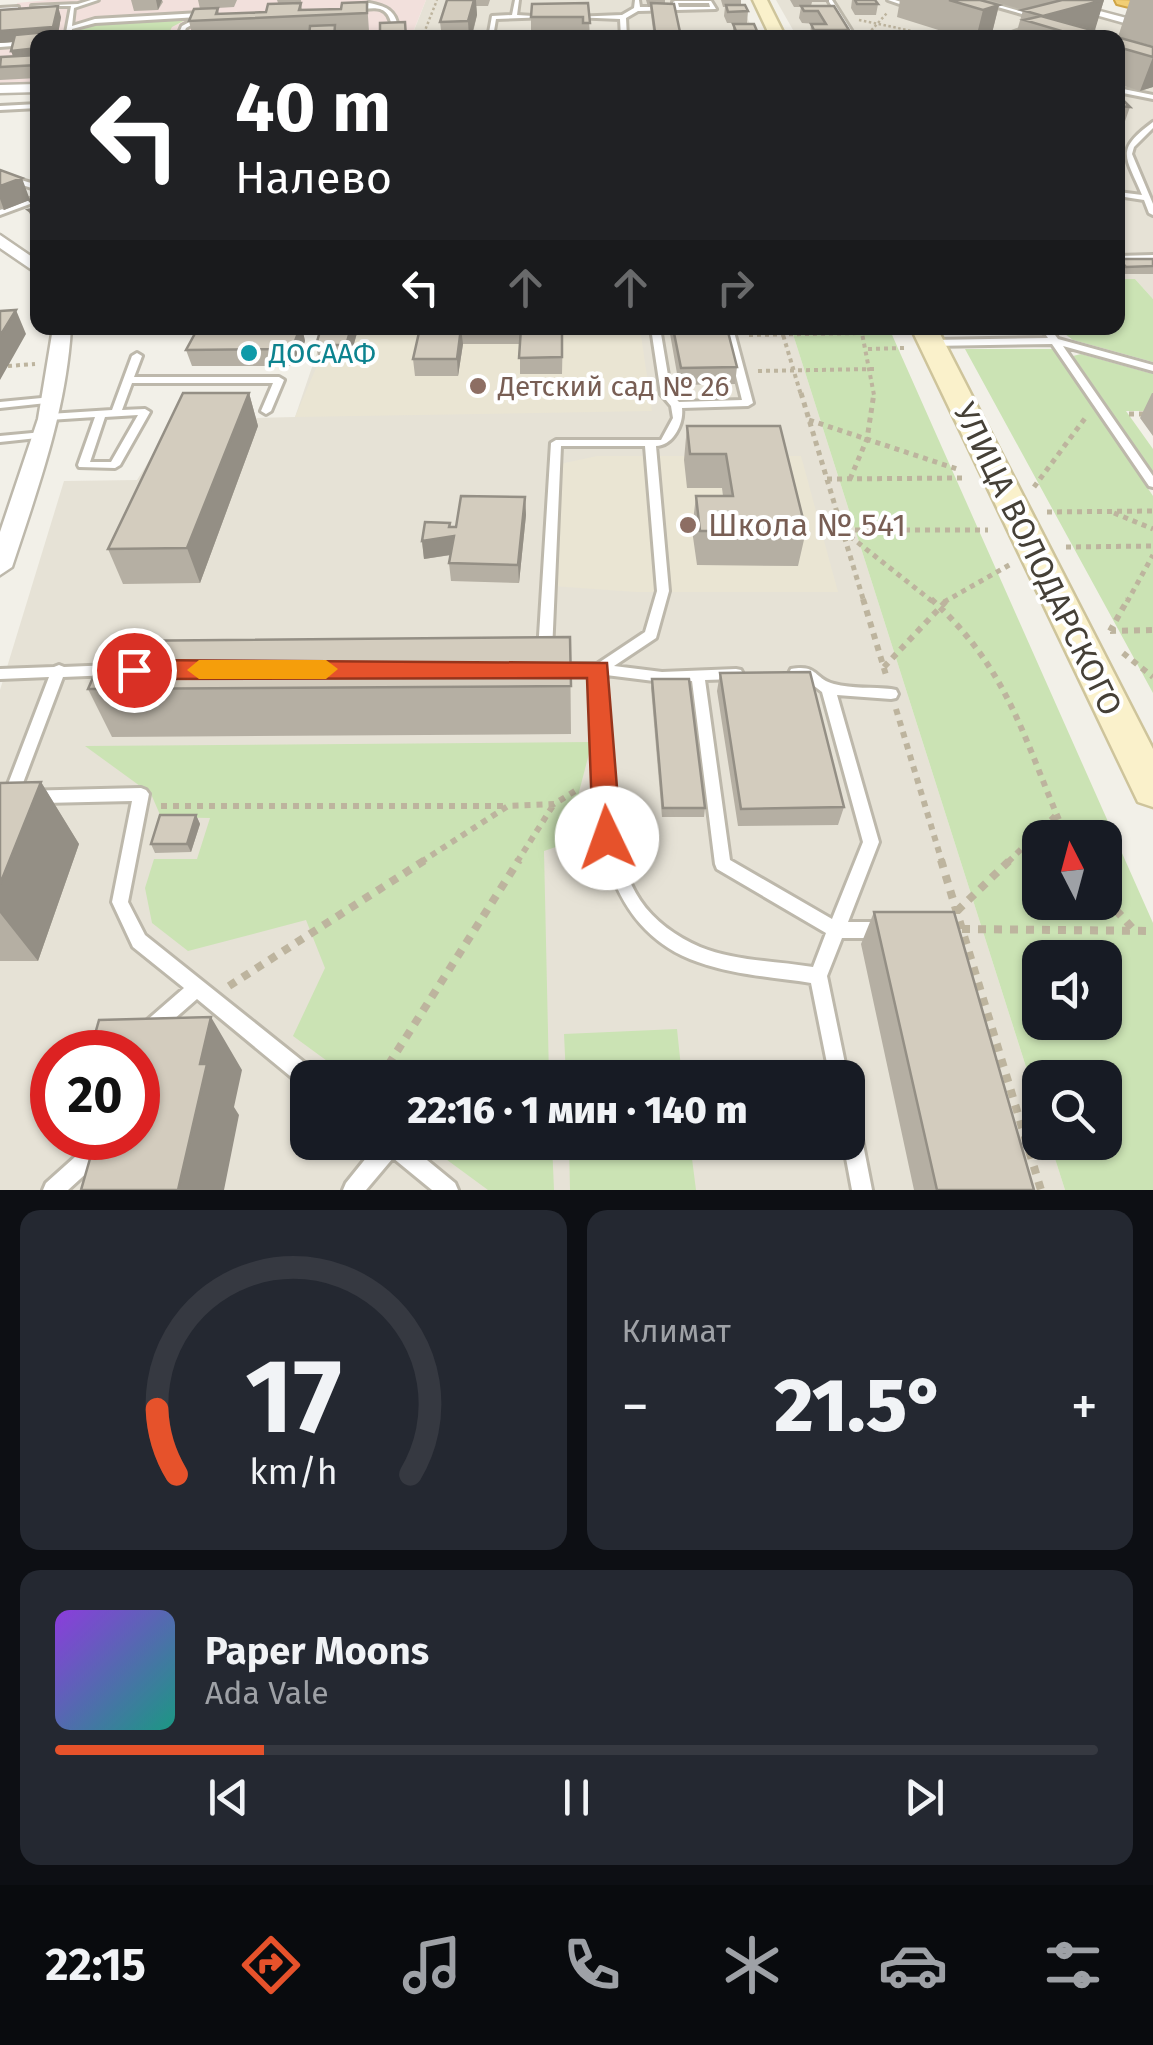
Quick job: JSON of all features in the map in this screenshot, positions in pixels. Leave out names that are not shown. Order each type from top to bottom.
[{"type":"highway","points":[[1124,0],[1153,7]]},
{"type":"main road","points":[[760,0],[775,30]]},
{"type":"main road","name":"УЛИЦА ВОЛОДАРСКОГО","points":[[920,340],[1153,790]]},
{"type":"street","points":[[1047,0],[1153,28]]},
{"type":"street","points":[[0,89],[30,88]]},
{"type":"street","points":[[0,240],[30,263]]},
{"type":"street","points":[[0,568],[48,417],[61,363],[62,335]]},
{"type":"lane","points":[[0,9],[12,0]]},
{"type":"lane","points":[[35,6],[96,0]]},
{"type":"lane","points":[[358,0],[395,18],[393,30]]},
{"type":"lane","points":[[514,16],[517,0]]},
{"type":"lane","points":[[637,0],[637,10]]},
{"type":"lane","points":[[830,0],[851,30]]},
{"type":"lane","points":[[890,0],[926,11]]},
{"type":"lane","points":[[975,0],[1054,22],[1026,30]]},
{"type":"lane","points":[[568,17],[623,17],[637,10],[713,9],[710,2],[675,2],[677,9]]},
{"type":"lane","points":[[69,28],[76,4]]},
{"type":"lane","points":[[340,10],[376,6]]},
{"type":"lane","points":[[0,9],[16,8]]},
{"type":"lane","points":[[823,12],[839,15]]},
{"type":"lane","points":[[1070,17],[1091,12]]},
{"type":"lane","points":[[69,28],[95,21],[207,15],[183,30]]},
{"type":"lane","points":[[491,30],[494,17],[550,17]]},
{"type":"lane","points":[[623,17],[624,30]]},
{"type":"lane","points":[[524,24],[524,30]]},
{"type":"lane","points":[[0,45],[30,43]]},
{"type":"lane","points":[[1125,91],[1153,96]]},
{"type":"lane","points":[[0,108],[30,106]]},
{"type":"lane","points":[[1130,146],[1153,124]]},
{"type":"lane","points":[[1125,141],[1153,213]]},
{"type":"lane","points":[[1125,157],[1130,157]]},
{"type":"lane","points":[[0,176],[30,185]]},
{"type":"lane","points":[[1125,195],[1147,198]]},
{"type":"lane","points":[[0,213],[30,201]]},
{"type":"lane","points":[[1125,258],[1153,257]]},
{"type":"lane","points":[[656,335],[666,394],[676,405],[678,418],[664,443],[556,442],[544,669],[599,669],[662,677],[753,674]]},
{"type":"lane","points":[[676,405],[748,403],[730,335]]},
{"type":"lane","points":[[1051,335],[1153,484]]},
{"type":"lane","points":[[920,340],[1056,342],[1153,368]]},
{"type":"lane","points":[[116,413],[138,356]]},
{"type":"lane","points":[[128,380],[278,380],[266,411]]},
{"type":"lane","points":[[0,406],[48,417],[116,413],[144,412],[115,465],[83,465],[100,414]]},
{"type":"lane","points":[[0,439],[48,417]]},
{"type":"lane","points":[[599,669],[651,635],[664,590],[650,443]]},
{"type":"lane","points":[[599,669],[607,838],[630,901],[664,938],[698,954],[818,976]]},
{"type":"lane","points":[[60,670],[5,798],[141,794],[120,902],[139,941],[290,1063]]},
{"type":"lane","points":[[0,674],[137,670]]},
{"type":"lane","points":[[771,674],[807,673],[828,690],[871,842],[818,976],[835,1060]]},
{"type":"lane","points":[[698,675],[724,864],[836,930],[908,930]]},
{"type":"lane","points":[[828,690],[892,694]]},
{"type":"lane","points":[[152,1030],[203,993]]},
{"type":"lane","points":[[53,1190],[84,1160]]},
{"type":"lane","points":[[353,1190],[377,1160]]},
{"type":"lane","points":[[410,1160],[448,1190]]},
{"type":"lane","points":[[856,1160],[862,1190]]},
{"type":"path","points":[[425,30],[437,0]]},
{"type":"path","points":[[870,30],[881,23],[885,14],[907,5]]},
{"type":"path","points":[[839,15],[911,30]]},
{"type":"path","points":[[744,336],[752,335]]},
{"type":"path","points":[[783,335],[1040,1190]]},
{"type":"path","points":[[850,479],[870,440],[877,401],[874,370],[864,335]]},
{"type":"path","points":[[868,348],[920,340]]},
{"type":"path","points":[[8,366],[42,364]]},
{"type":"path","points":[[754,371],[874,370]]},
{"type":"path","points":[[1034,487],[1097,402]]},
{"type":"path","points":[[809,420],[960,470]]},
{"type":"path","points":[[827,479],[964,478]]},
{"type":"path","points":[[1111,511],[1153,529]]},
{"type":"path","points":[[1047,512],[1153,511]]},
{"type":"path","points":[[842,530],[988,530]]},
{"type":"path","points":[[842,530],[940,604],[992,667],[1018,714],[1058,820]]},
{"type":"path","points":[[1066,547],[1153,546]]},
{"type":"path","points":[[1153,555],[1110,631],[1153,630]]},
{"type":"path","points":[[884,668],[940,604],[1004,564]]},
{"type":"path","points":[[1123,654],[1153,678]]},
{"type":"path","points":[[391,1060],[554,804],[604,773]]},
{"type":"path","points":[[139,806],[554,804]]},
{"type":"path","points":[[203,993],[508,806]]},
{"type":"path","points":[[956,911],[1056,815]]},
{"type":"path","points":[[1122,917],[1135,931]]},
{"type":"path","points":[[962,930],[1153,931]]},
{"type":"shaded area","points":[[426,0],[739,0],[753,30],[414,30]]},
{"type":"shaded area","points":[[426,0],[414,30],[30,30],[30,83],[0,84],[0,16],[16,10],[17,3]]},
{"type":"shaded area","points":[[776,0],[1032,0],[1153,32],[1153,299],[1135,279],[1125,279],[1125,30],[793,30]]},
{"type":"shaded area","points":[[323,335],[793,335],[1024,1060],[1022,1160],[1055,1160],[1065,1190],[0,1190],[0,690],[64,481],[137,480],[175,420],[295,417]]},
{"type":"shaded area","name":"Детский сад № 26","points":[[356,335],[641,335],[652,411],[295,417],[319,361],[349,361]]},
{"type":"shaded area","name":"Школа № 541","points":[[597,456],[801,456],[838,592],[636,592],[552,586],[560,464]]},
{"type":"green space","points":[[191,17],[170,30],[77,30]]},
{"type":"green space","points":[[1125,279],[1135,279],[1153,299],[1153,362],[1066,335],[1125,335]]},
{"type":"green space","points":[[793,335],[892,335],[1107,820],[1022,820],[1022,920],[1122,920],[1122,853],[1153,923],[1153,1190],[1065,1190],[1055,1160],[1122,1160],[1122,1060],[1024,1060]]},
{"type":"green space","points":[[965,349],[1055,349],[1153,496],[1153,693]]},
{"type":"green space","points":[[1081,354],[1153,374],[1153,411],[1126,411],[1153,449],[1153,472],[1073,356]]},
{"type":"green space","points":[[592,742],[579,792],[582,838],[544,851],[549,1060],[326,1060],[293,1036],[325,968],[306,920],[188,951],[152,923],[145,888],[154,859],[197,859],[210,818],[161,817],[151,794],[85,746]]},
{"type":"green space","points":[[677,1029],[680,1060],[565,1060],[564,1034]]},
{"type":"green space","points":[[447,1160],[553,1160],[554,1190],[488,1190]]},
{"type":"green space","points":[[569,1160],[692,1160],[696,1190],[570,1190]]},
{"type":"building","points":[[447,0],[474,0],[468,21],[440,22]]},
{"type":"building","points":[[855,0],[875,0],[878,4],[857,4]]},
{"type":"building","points":[[949,0],[980,0],[999,5],[983,10]]},
{"type":"building","points":[[1062,0],[1103,0],[1043,16],[1022,10]]},
{"type":"building","points":[[367,2],[367,13],[189,21],[194,9],[218,8],[216,14],[266,12],[268,4],[301,3],[299,10],[341,9],[342,3]]},
{"type":"building","points":[[588,3],[590,23],[583,23],[583,17],[531,17],[532,4]]},
{"type":"building","points":[[651,3],[674,4],[680,30],[655,30]]},
{"type":"building","points":[[726,5],[745,5],[748,11],[728,12]]},
{"type":"building","points":[[58,6],[53,27],[0,31],[0,10]]},
{"type":"building","points":[[801,6],[834,6],[849,30],[814,30],[811,24],[826,24],[818,11],[804,11]]},
{"type":"building","points":[[1041,16],[1092,30],[1058,30],[1024,20]]},
{"type":"building","points":[[405,22],[406,30],[380,30],[380,23]]},
{"type":"building","points":[[733,24],[754,24],[757,30],[736,30]]},
{"type":"building","points":[[335,25],[335,30],[310,30],[310,26]]},
{"type":"building","points":[[30,34],[30,49],[11,51],[15,35]]},
{"type":"building","points":[[1125,39],[1153,47],[1153,57],[1125,49]]},
{"type":"building","points":[[30,55],[30,65],[0,67],[1,57]]},
{"type":"building","points":[[0,170],[22,178],[0,186]]},
{"type":"building","points":[[1125,259],[1153,259],[1153,266],[1126,267]]},
{"type":"building","points":[[16,310],[0,336],[0,311]]},
{"type":"building","points":[[194,335],[297,335],[292,349],[186,350]]},
{"type":"building","points":[[319,335],[349,335],[346,345],[316,345]]},
{"type":"building","points":[[418,335],[460,335],[457,359],[413,359]]},
{"type":"building","points":[[521,335],[562,335],[562,357],[519,358]]},
{"type":"building","points":[[674,335],[729,335],[737,367],[681,368]]},
{"type":"building","points":[[183,393],[249,393],[187,548],[108,549]]},
{"type":"building","points":[[687,426],[780,426],[806,531],[700,531],[696,496],[733,496],[726,454],[690,454]]},
{"type":"building","points":[[461,496],[525,497],[518,565],[449,563],[454,536],[422,541],[425,522],[456,527]]},
{"type":"building","points":[[570,637],[571,686],[88,689],[109,641]]},
{"type":"building","points":[[810,672],[844,807],[741,809],[720,673]]},
{"type":"building","points":[[652,679],[689,679],[705,808],[663,808]]},
{"type":"building","points":[[41,782],[0,884],[0,783]]},
{"type":"building","points":[[160,815],[196,815],[187,844],[151,844]]},
{"type":"building","points":[[874,912],[954,912],[1022,1148],[1022,1160],[1025,1160],[1034,1190],[937,1190]]},
{"type":"building","points":[[211,1017],[200,1064],[207,1064],[178,1190],[81,1190],[90,1160],[160,1160],[160,1030],[96,1030],[99,1020]]},
{"type":"slow traffic","points":[[199,670],[326,669]]},
{"type":"place","name":"ДОСААФ","points":[[249,353]]},
{"type":"place","name":"Детский сад № 26","points":[[478,386]]},
{"type":"place","name":"Школа № 541","points":[[688,525]]},
{"type":"route","points":[[134,670],[599,669],[607,838]]}]
